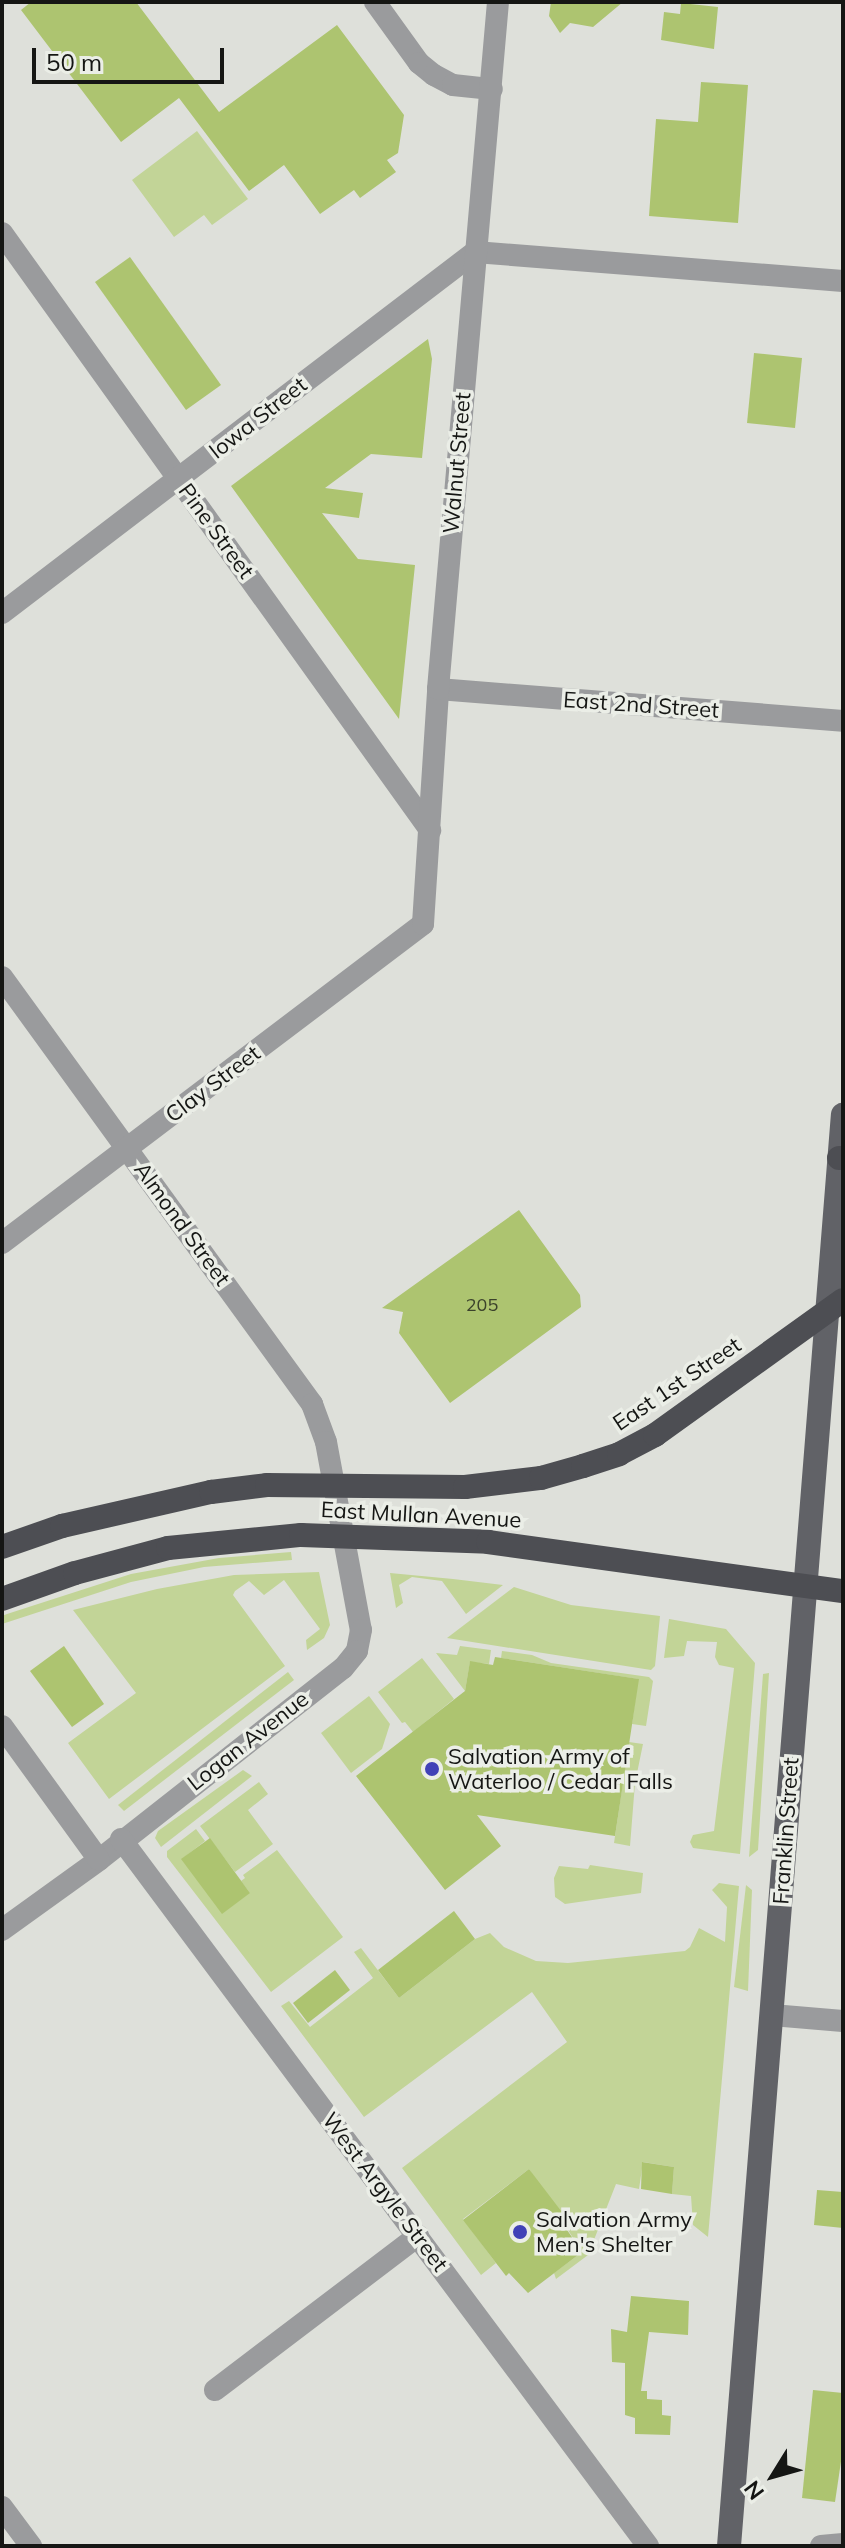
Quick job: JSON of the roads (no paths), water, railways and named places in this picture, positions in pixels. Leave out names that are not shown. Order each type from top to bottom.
[{"type":"highway","name":"East 1st Street","points":[[334,1485],[394,1488],[504,1484],[541,1478],[619,1454],[655,1435],[715,1394],[834,1305]]},
{"type":"highway","name":"East Mullan Avenue","points":[[2,1547],[62,1526],[156,1502],[267,1485],[334,1485]]},
{"type":"highway","name":"East Mullan Avenue","points":[[2,1599],[75,1573],[168,1548],[252,1538],[346,1535],[488,1542],[843,1591]]},
{"type":"main road","name":"Franklin Street","points":[[729,2546],[805,1588],[834,1305],[843,1115]]},
{"type":"street","points":[[375,2],[419,63],[434,75],[453,85],[492,89]]},
{"type":"street","name":"Walnut Street","points":[[423,924],[438,689],[498,2]]},
{"type":"street","name":"Pine Street","points":[[2,233],[430,830]]},
{"type":"street","points":[[475,252],[843,281]]},
{"type":"street","name":"Iowa Street","points":[[2,613],[475,252]]},
{"type":"street","name":"East 2nd Street","points":[[438,689],[843,721]]},
{"type":"street","name":"Clay Street","points":[[2,1243],[423,924]]},
{"type":"street","name":"Almond Street","points":[[2,977],[312,1404],[323,1427],[334,1485]]},
{"type":"street","name":"Logan Avenue","points":[[2,1930],[99,1860],[121,1839],[353,1658],[361,1630],[346,1535],[334,1485]]},
{"type":"street","points":[[2,1726],[99,1860]]},
{"type":"street","name":"West Argyle Street","points":[[121,1839],[648,2546]]},
{"type":"street","points":[[772,2015],[843,2021]]},
{"type":"street","points":[[215,2390],[418,2236]]},
{"type":"street","points":[[2,2507],[31,2546]]},
{"type":"street","points":[[821,2546],[843,2544]]},
{"type":"place","name":"Salvation Army of Waterloo / Cedar Falls","points":[[432,1769]]},
{"type":"place","name":"Salvation Army Men's Shelter","points":[[520,2232]]}]
